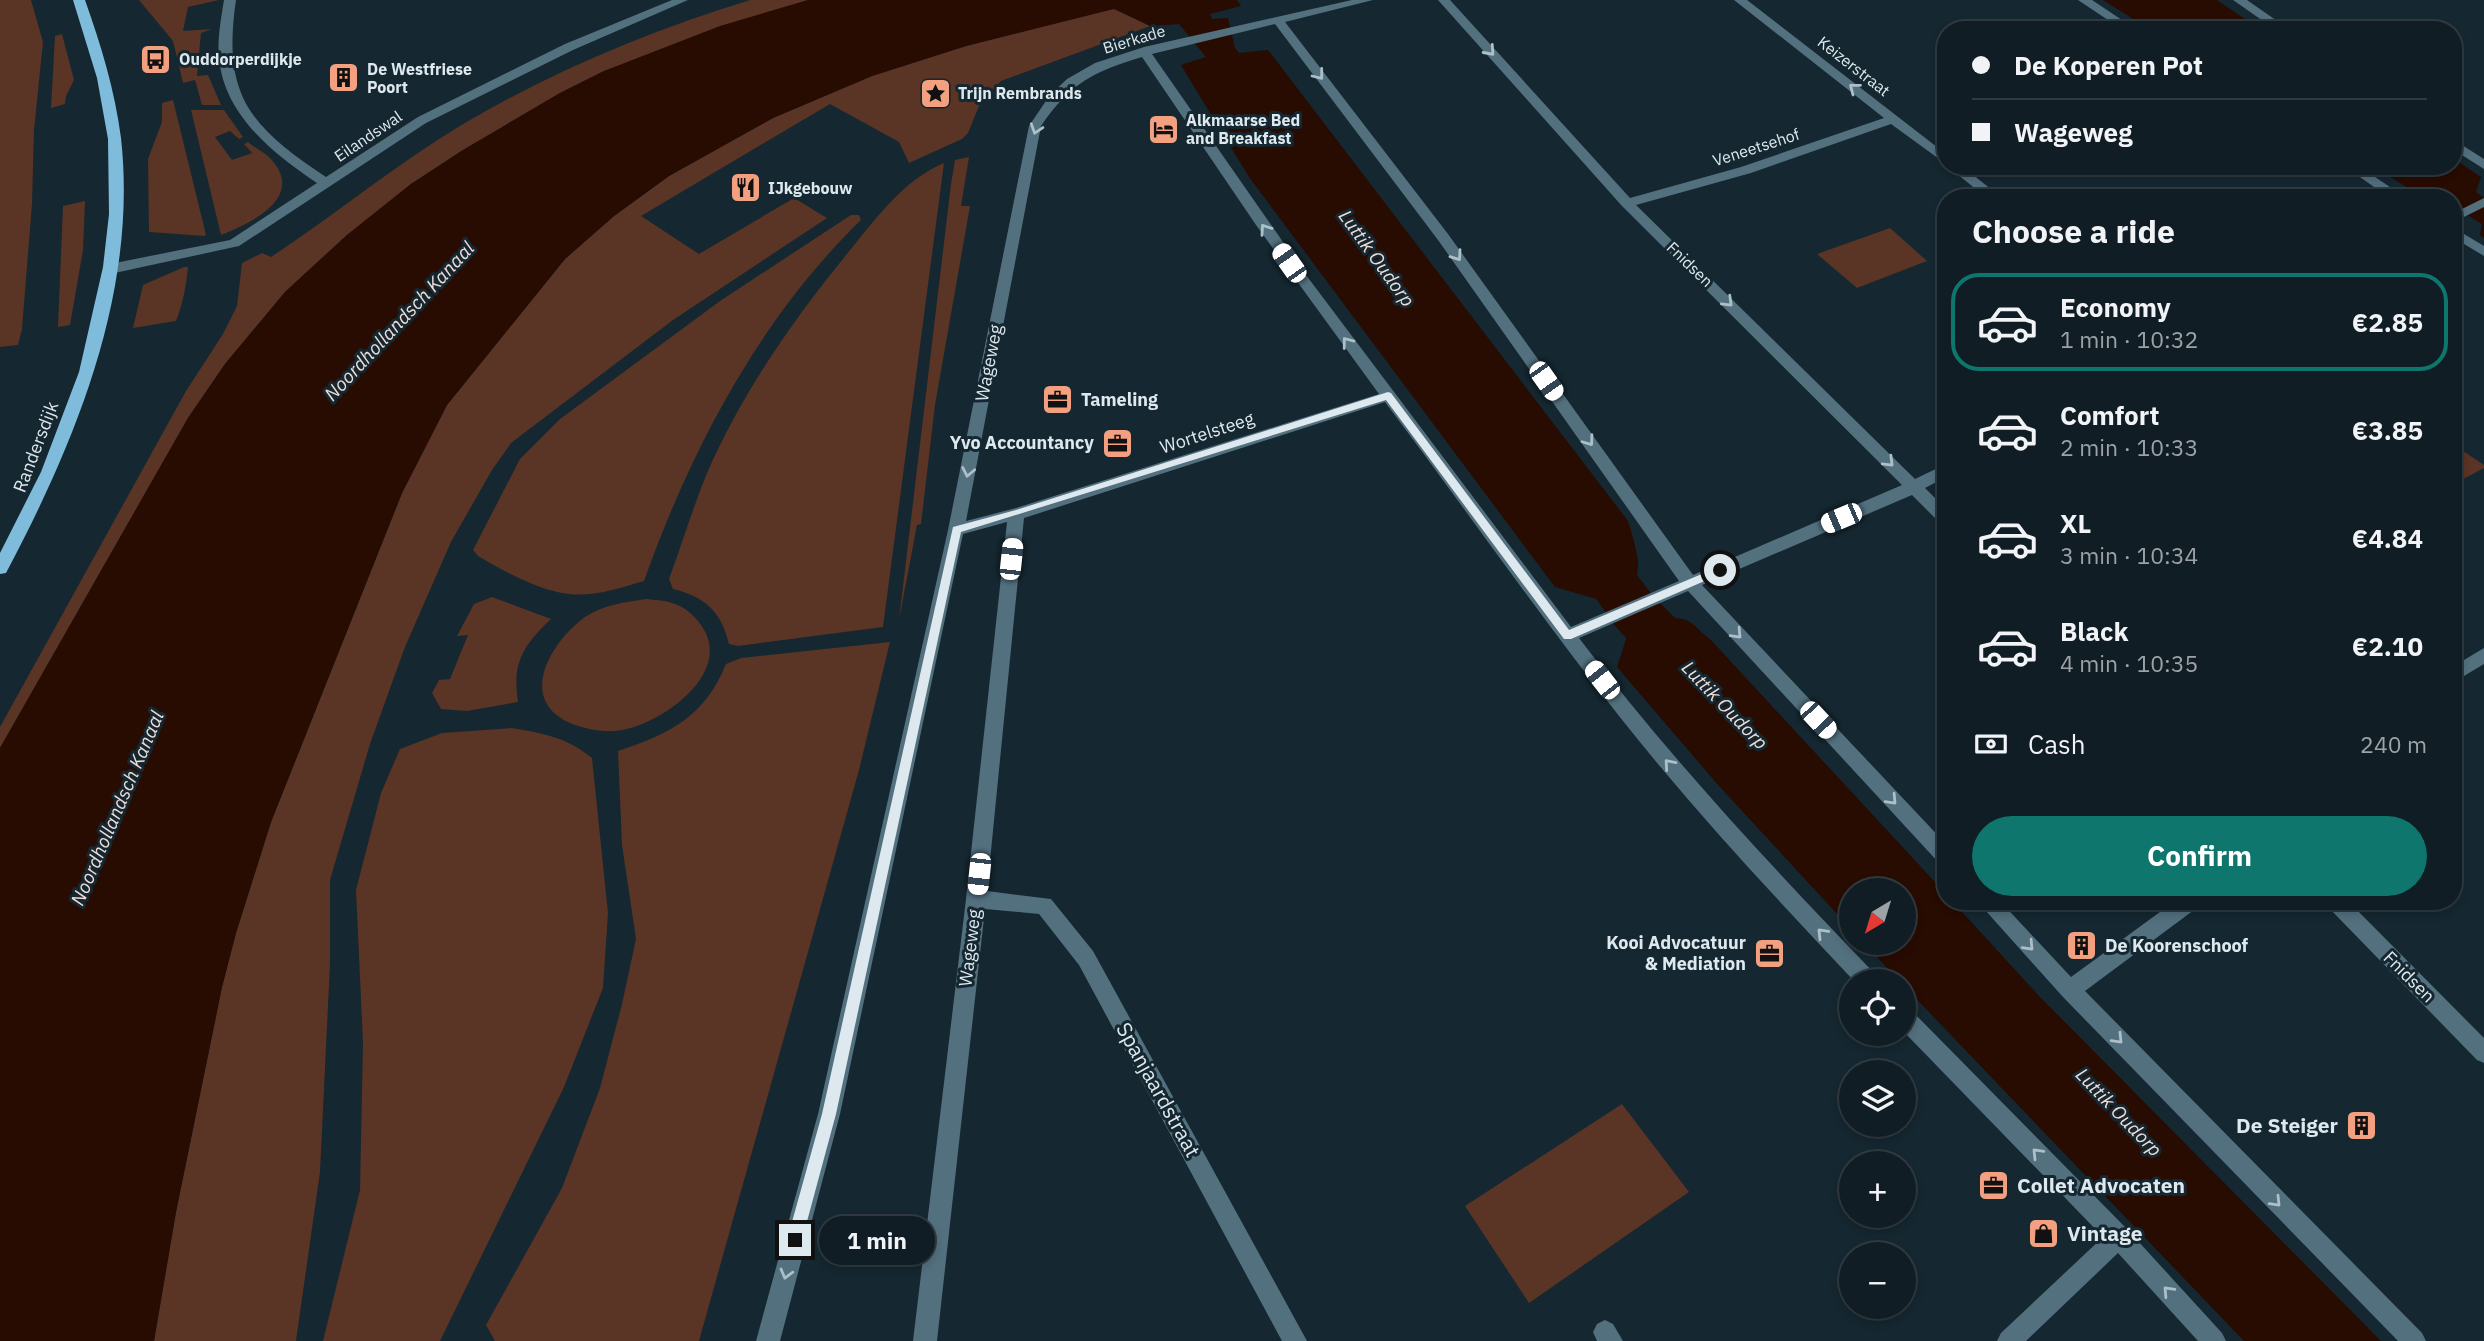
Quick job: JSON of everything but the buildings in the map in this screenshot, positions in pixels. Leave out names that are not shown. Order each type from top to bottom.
[{"type":"main road","name":"Randersdijk","points":[[0,568],[33,509],[84,376],[104,310],[110,269],[114,212],[114,146],[97,51],[79,0]]},
{"type":"street","points":[[230,0],[226,61],[229,79],[241,107],[275,145],[327,184]]},
{"type":"street","name":"Eilandswal","points":[[110,269],[234,243],[422,120],[569,47],[682,0]]},
{"type":"street","points":[[1367,0],[1278,20],[1443,237],[1691,584],[1937,847]]},
{"type":"street","name":"Fnidsen","points":[[1444,0],[1627,202],[1937,510]]},
{"type":"street","name":"Keizerstraat","points":[[1740,0],[1937,153]]},
{"type":"street","points":[[2084,0],[2118,21]]},
{"type":"street","points":[[2239,0],[2270,21]]},
{"type":"street","name":"Bierkade","points":[[1100,66],[1144,51],[1278,20]]},
{"type":"street","points":[[1144,51],[1180,108],[1304,285],[1567,636],[1653,745],[1773,883],[1856,969]]},
{"type":"street","name":"Wageweg","points":[[768,1341],[829,1114],[956,530],[1035,126],[1054,97],[1071,82],[1100,66]]},
{"type":"street","name":"Veneetsehof","points":[[1627,202],[1746,170],[1893,119]]},
{"type":"street","points":[[2462,150],[2484,165]]},
{"type":"street","points":[[1965,175],[1984,189]]},
{"type":"street","points":[[2364,175],[2386,189]]},
{"type":"street","points":[[2462,214],[2484,202]]},
{"type":"street","points":[[2462,237],[2484,252]]},
{"type":"street","name":"Wortelsteeg","points":[[956,530],[1016,514],[1388,396]]},
{"type":"street","points":[[1567,636],[1937,475]]},
{"type":"street","name":"Wageweg","points":[[925,1341],[976,900],[1016,514]]},
{"type":"street","points":[[2462,670],[2484,655]]},
{"type":"street","name":"Spanjaardstraat","points":[[976,900],[1044,905],[1086,958],[1295,1341]]},
{"type":"street","points":[[1995,910],[2070,990],[2414,1341]]},
{"type":"street","points":[[2070,990],[2179,910]]},
{"type":"street","name":"Fnidsen","points":[[2344,910],[2484,1053]]},
{"type":"street","points":[[1916,1029],[2119,1237],[2214,1341]]},
{"type":"street","points":[[2010,1341],[2119,1237]]},
{"type":"shaded area","points":[[0,0],[31,0],[43,42],[34,130],[32,204],[22,329],[18,345],[0,347]]},
{"type":"shaded area","points":[[139,0],[219,0],[188,7],[183,31],[212,29],[201,33],[197,76],[208,75],[221,105],[202,105],[195,80],[183,83],[173,41]]},
{"type":"shaded area","points":[[750,0],[808,0],[604,71],[560,93],[411,184],[347,235],[285,292],[225,364],[188,418],[0,748],[0,727],[186,391],[223,334],[237,306],[242,263],[262,253],[271,257],[436,141],[549,78],[628,43]]},
{"type":"shaded area","points":[[1114,8],[1150,26],[1001,81],[981,101],[968,133],[962,139],[909,163],[899,142],[830,104],[641,216],[699,254],[794,198],[827,218],[673,320],[511,443],[492,470],[451,542],[405,647],[370,744],[330,880],[330,964],[320,1172],[296,1341],[154,1341],[176,1212],[222,987],[236,933],[271,822],[402,493],[447,405],[565,259],[614,216],[669,176],[773,118],[872,76],[966,46]]},
{"type":"shaded area","points":[[62,34],[74,80],[65,104],[51,108],[55,36]]},
{"type":"shaded area","points":[[173,100],[206,235],[204,236],[149,232],[148,159],[162,122],[162,103]]},
{"type":"shaded area","points":[[191,110],[224,110],[243,137],[239,139],[230,131],[215,137],[232,160],[252,153],[244,144],[248,142],[270,158],[280,172],[282,185],[279,196],[271,207],[247,223],[221,235]]},
{"type":"shaded area","points":[[969,157],[961,206],[970,206],[935,405],[921,524],[917,525],[899,620],[951,184],[955,160]]},
{"type":"shaded area","points":[[944,163],[883,627],[738,646],[729,644],[726,632],[710,607],[694,596],[673,589],[669,579],[707,473],[754,384],[810,301],[893,200],[917,179]]},
{"type":"shaded area","points":[[85,201],[83,250],[70,325],[58,327],[63,206]]},
{"type":"shaded area","points":[[851,215],[859,215],[861,220],[791,299],[732,388],[684,483],[644,581],[597,593],[569,594],[534,585],[478,556],[473,550],[520,459],[560,419],[720,301]]},
{"type":"shaded area","points":[[1890,228],[1927,261],[1857,288],[1817,254]]},
{"type":"shaded area","points":[[188,267],[186,281],[176,321],[133,328],[143,285]]},
{"type":"shaded area","points":[[2462,450],[2484,465],[2484,468],[2462,480]]},
{"type":"shaded area","points":[[492,597],[551,619],[533,638],[518,665],[518,702],[467,711],[441,709],[432,693],[439,680],[450,679],[468,635],[457,636],[474,604]]},
{"type":"shaded area","points":[[646,599],[681,606],[701,625],[709,643],[709,660],[702,677],[674,706],[639,725],[622,730],[586,728],[557,715],[546,702],[542,688],[544,672],[560,642],[572,628],[592,613],[614,605]]},
{"type":"shaded area","points":[[890,642],[859,770],[699,1341],[495,1341],[486,1325],[562,1188],[600,1088],[636,939],[622,845],[618,751],[654,738],[684,721],[708,697],[726,664],[741,658]]},
{"type":"shaded area","points":[[512,728],[555,737],[592,758],[608,913],[603,988],[564,1087],[440,1341],[323,1341],[360,1190],[363,1043],[356,890],[381,793],[400,749],[442,733]]},
{"type":"shaded area","points":[[1622,1104],[1689,1192],[1529,1303],[1465,1206]]},
{"type":"water","name":"Noordhollandsch Kanaal","points":[[808,0],[1237,0],[1241,6],[1210,14],[1212,19],[1228,18],[1235,48],[1239,53],[1268,50],[1628,521],[1637,556],[1639,589],[1607,602],[1555,587],[1249,177],[1181,65],[1206,57],[1179,24],[1150,26],[1114,9],[966,46],[872,76],[773,118],[669,176],[614,216],[565,259],[447,405],[402,493],[271,822],[236,933],[222,987],[176,1212],[154,1341],[0,1341],[0,748],[188,418],[225,364],[285,292],[347,235],[411,184],[560,93],[604,71],[720,26]]},
{"type":"water","points":[[2103,0],[2217,0],[2248,21],[2137,21]]},
{"type":"water","points":[[2462,164],[2481,177],[2476,192],[2484,198],[2484,238],[2480,235],[2482,224],[2462,212],[2462,189],[2410,189],[2387,175],[2462,175]]},
{"type":"water","points":[[1659,612],[1665,616],[1689,621],[1709,638],[1937,884],[1937,910],[1960,910],[2039,996],[2381,1341],[2244,1341],[1916,999],[1916,969],[1888,969],[1876,956],[1916,956],[1916,878],[1839,878],[1839,916],[1719,786],[1617,667],[1629,630],[1626,625]]},
{"type":"waterway","name":"Luttik Oudorp","points":[[1578,535],[1634,611],[1695,674]]},
{"type":"place","name":"Ouddorperdijkje","points":[[156,59]]},
{"type":"place","name":"De Westfriese Poort","points":[[344,78]]},
{"type":"place","name":"Trijn Rembrands","points":[[935,93]]},
{"type":"place","name":"Alkmaarse Bed and Breakfast","points":[[1163,129]]},
{"type":"place","name":"IJkgebouw","points":[[745,188]]},
{"type":"place","name":"Tameling","points":[[1058,400]]},
{"type":"place","name":"Yvo Accountancy","points":[[1117,443]]},
{"type":"place","name":"De Koorenschoof","points":[[2082,946]]},
{"type":"place","name":"Kooi Advocatuur & Mediation","points":[[1769,953]]},
{"type":"place","name":"De Steiger","points":[[2361,1126]]},
{"type":"place","name":"Collet Advocaten","points":[[1994,1186]]},
{"type":"place","name":"Vintage","points":[[2044,1234]]},
{"type":"route","points":[[795,1240],[829,1114],[956,530],[1016,514],[1388,396],[1567,636],[1720,570]]}]
